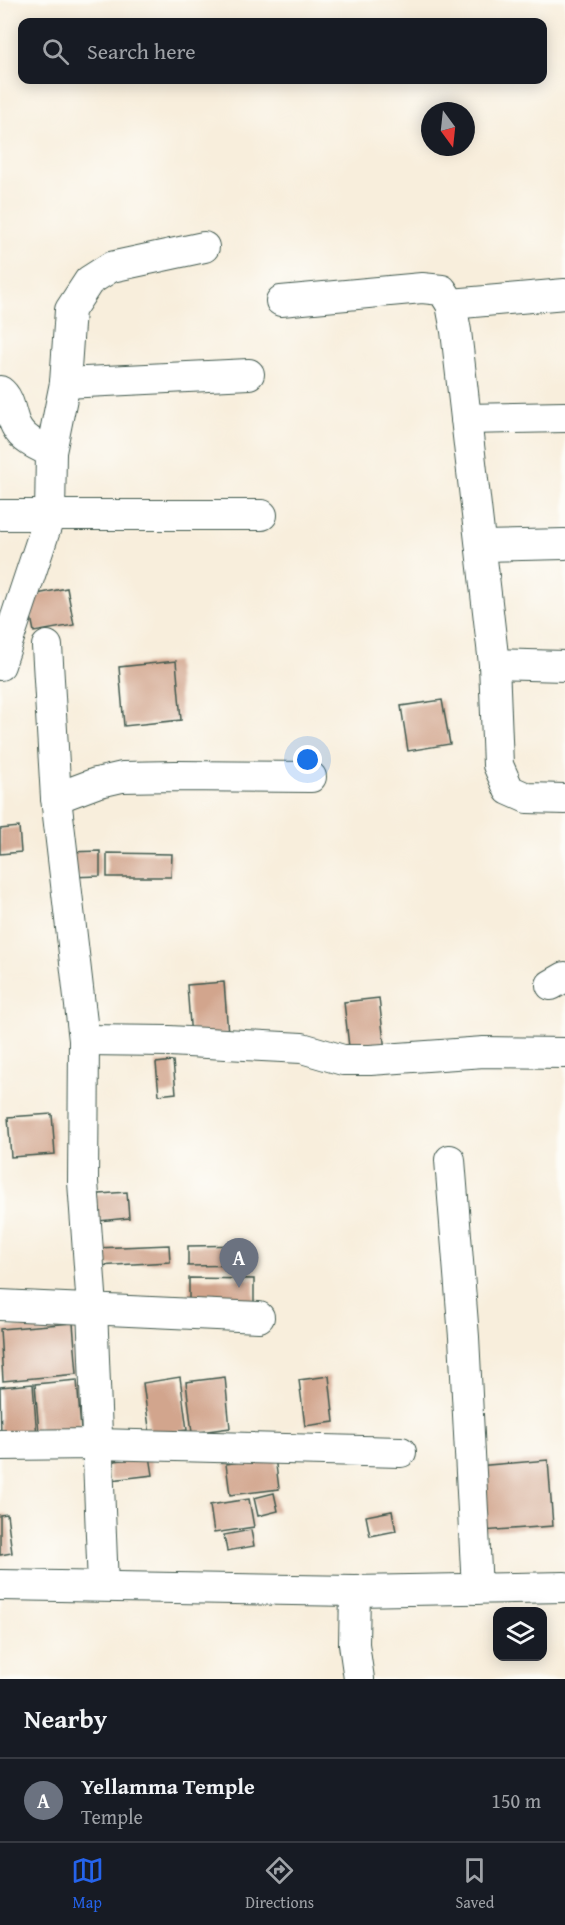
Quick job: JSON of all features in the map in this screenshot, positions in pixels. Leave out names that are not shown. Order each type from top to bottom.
[{"type":"street","points":[[0,665],[50,515],[51,452],[65,383],[69,310],[89,281],[111,267],[204,247]]},
{"type":"street","points":[[281,301],[422,288],[442,290],[451,304],[494,664],[498,765],[509,790],[527,798],[565,799]]},
{"type":"street","points":[[451,304],[565,294]]},
{"type":"street","points":[[65,383],[249,374]]},
{"type":"street","points":[[0,391],[6,395],[16,428],[30,443],[51,452]]},
{"type":"street","points":[[466,419],[565,417]]},
{"type":"street","points":[[0,515],[262,515]]},
{"type":"street","points":[[481,546],[565,544]]},
{"type":"street","points":[[47,646],[56,798],[84,1040],[83,1182],[92,1308],[103,1586]]},
{"type":"street","points":[[494,664],[565,666]]},
{"type":"street","points":[[56,798],[96,783],[122,777],[311,777]]},
{"type":"street","points":[[84,1040],[169,1041],[302,1048],[343,1060],[417,1058],[484,1052],[565,1053]]},
{"type":"street","points":[[450,1160],[464,1337],[477,1589]]},
{"type":"street","points":[[0,1305],[259,1317]]},
{"type":"street","points":[[0,1446],[97,1444],[400,1452]]},
{"type":"street","points":[[0,1585],[355,1591],[565,1587]]},
{"type":"street","points":[[355,1591],[354,1644],[359,1679]]},
{"type":"building","points":[[67,588],[74,625],[34,632],[27,596]]},
{"type":"building","points":[[176,661],[181,720],[124,726],[119,667]]},
{"type":"building","points":[[442,700],[450,744],[408,751],[401,706]]},
{"type":"building","points":[[19,827],[21,852],[0,854],[0,829]]},
{"type":"building","points":[[100,851],[100,876],[68,877],[67,852]]},
{"type":"building","points":[[107,853],[172,854],[171,877],[107,877]]},
{"type":"building","points":[[224,982],[228,1034],[191,1038],[187,985]]},
{"type":"building","points":[[379,998],[385,1051],[350,1056],[344,1002]]},
{"type":"building","points":[[173,1061],[176,1093],[159,1095],[156,1063]]},
{"type":"building","points":[[52,1114],[55,1154],[11,1157],[8,1117]]},
{"type":"building","points":[[127,1192],[129,1218],[88,1222],[86,1195]]},
{"type":"building","points":[[169,1245],[170,1262],[97,1266],[96,1248]]},
{"type":"building","points":[[250,1245],[250,1265],[188,1266],[188,1246]]},
{"type":"building","points":[[189,1278],[254,1279],[254,1304],[189,1304]]},
{"type":"building","points":[[73,1323],[77,1374],[3,1381],[0,1329]]},
{"type":"building","points":[[329,1376],[334,1422],[305,1426],[299,1380]]},
{"type":"building","points":[[180,1377],[187,1430],[150,1435],[143,1383]]},
{"type":"building","points":[[225,1377],[230,1428],[192,1433],[186,1382]]},
{"type":"building","points":[[77,1380],[81,1430],[39,1433],[35,1384]]},
{"type":"building","points":[[33,1384],[37,1437],[1,1440],[0,1387]]},
{"type":"building","points":[[150,1456],[153,1475],[111,1480],[108,1462]]},
{"type":"building","points":[[275,1457],[279,1489],[230,1495],[226,1464]]},
{"type":"building","points":[[548,1460],[553,1526],[482,1531],[477,1466]]},
{"type":"building","points":[[274,1493],[278,1511],[258,1516],[254,1498]]},
{"type":"building","points":[[249,1499],[254,1527],[214,1533],[210,1505]]},
{"type":"building","points":[[392,1511],[396,1531],[370,1536],[366,1516]]},
{"type":"building","points":[[7,1514],[12,1553],[0,1555],[0,1515]]},
{"type":"building","points":[[251,1530],[254,1546],[227,1551],[224,1535]]},
{"type":"place","name":"Yellamma Temple","points":[[239,1288]]}]
